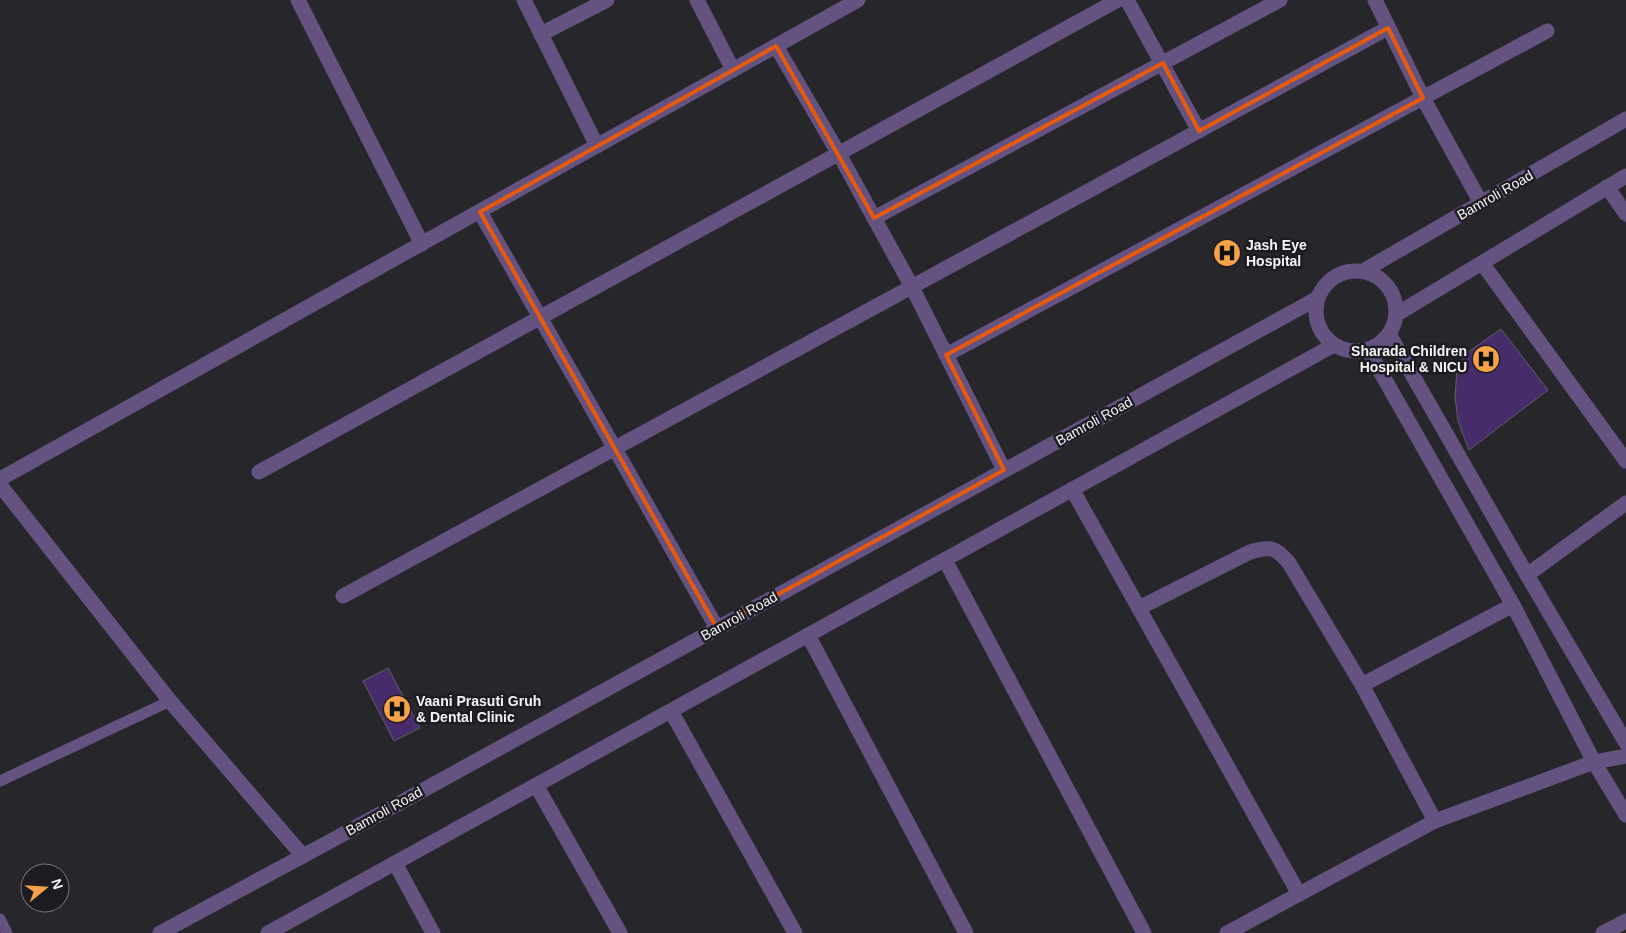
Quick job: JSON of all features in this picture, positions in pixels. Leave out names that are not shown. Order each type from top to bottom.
[{"type":"street","points":[[298,0],[422,244]]},
{"type":"street","points":[[524,0],[597,146]]},
{"type":"street","points":[[541,34],[607,0]]},
{"type":"street","points":[[698,0],[733,70]]},
{"type":"street","points":[[0,479],[858,0]]},
{"type":"street","points":[[259,472],[1118,0]]},
{"type":"street","points":[[1127,0],[1199,131]]},
{"type":"street","points":[[874,218],[1280,0]]},
{"type":"street","points":[[1375,0],[1423,98],[1481,203]]},
{"type":"street","points":[[343,596],[1388,28]]},
{"type":"street","points":[[946,355],[1547,31]]},
{"type":"street","points":[[776,46],[839,154],[912,287],[1004,470]]},
{"type":"street","name":"Bamroli Road","points":[[1363,271],[1626,119]]},
{"type":"street","points":[[1397,314],[1626,176]]},
{"type":"street","points":[[1607,187],[1626,214]]},
{"type":"street","points":[[480,212],[717,628]]},
{"type":"street","points":[[1482,263],[1626,461]]},
{"type":"street","points":[[1357,270],[1369,272],[1380,278],[1389,287],[1396,300],[1397,314],[1394,328],[1386,340],[1375,348],[1361,352],[1347,351],[1334,345],[1324,335],[1318,323],[1316,310],[1318,298],[1324,286],[1344,272],[1357,270]]},
{"type":"street","name":"Bamroli Road","points":[[160,933],[1318,298]]},
{"type":"street","points":[[1389,334],[1626,743]]},
{"type":"street","points":[[268,933],[1334,345]]},
{"type":"street","points":[[1368,350],[1513,604],[1594,762],[1626,815]]},
{"type":"street","points":[[0,485],[170,701],[303,856]]},
{"type":"street","points":[[1072,489],[1299,894]]},
{"type":"street","points":[[1527,575],[1626,503]]},
{"type":"street","points":[[1139,608],[1250,552],[1272,548],[1282,555],[1362,685],[1435,821]]},
{"type":"street","points":[[945,560],[1144,933]]},
{"type":"street","points":[[1362,685],[1513,604]]},
{"type":"street","points":[[808,635],[966,933]]},
{"type":"street","points":[[671,711],[795,933]]},
{"type":"street","points":[[1226,933],[1435,821],[1594,762],[1626,756]]},
{"type":"street","points":[[536,785],[620,933]]},
{"type":"street","points":[[395,862],[433,933]]},
{"type":"street","points":[[1603,933],[1626,921]]},
{"type":"lane","points":[[0,781],[170,701]]},
{"type":"lane","points":[[0,919],[7,933]]},
{"type":"highlighted area","points":[[1388,28],[1423,98],[946,355],[1004,470],[717,628],[480,212],[776,46],[874,218],[1163,63],[1199,131]]},
{"type":"building","points":[[1501,329],[1548,390],[1469,450],[1458,421],[1455,397],[1457,369],[1468,352]]},
{"type":"building","points":[[388,668],[420,728],[394,741],[363,681]]},
{"type":"place","name":"Jash Eye Hospital","points":[[1227,253]]},
{"type":"place","name":"Sharada Children Hospital & NICU","points":[[1486,359]]},
{"type":"place","name":"Vaani Prasuti Gruh & Dental Clinic","points":[[397,709]]}]
